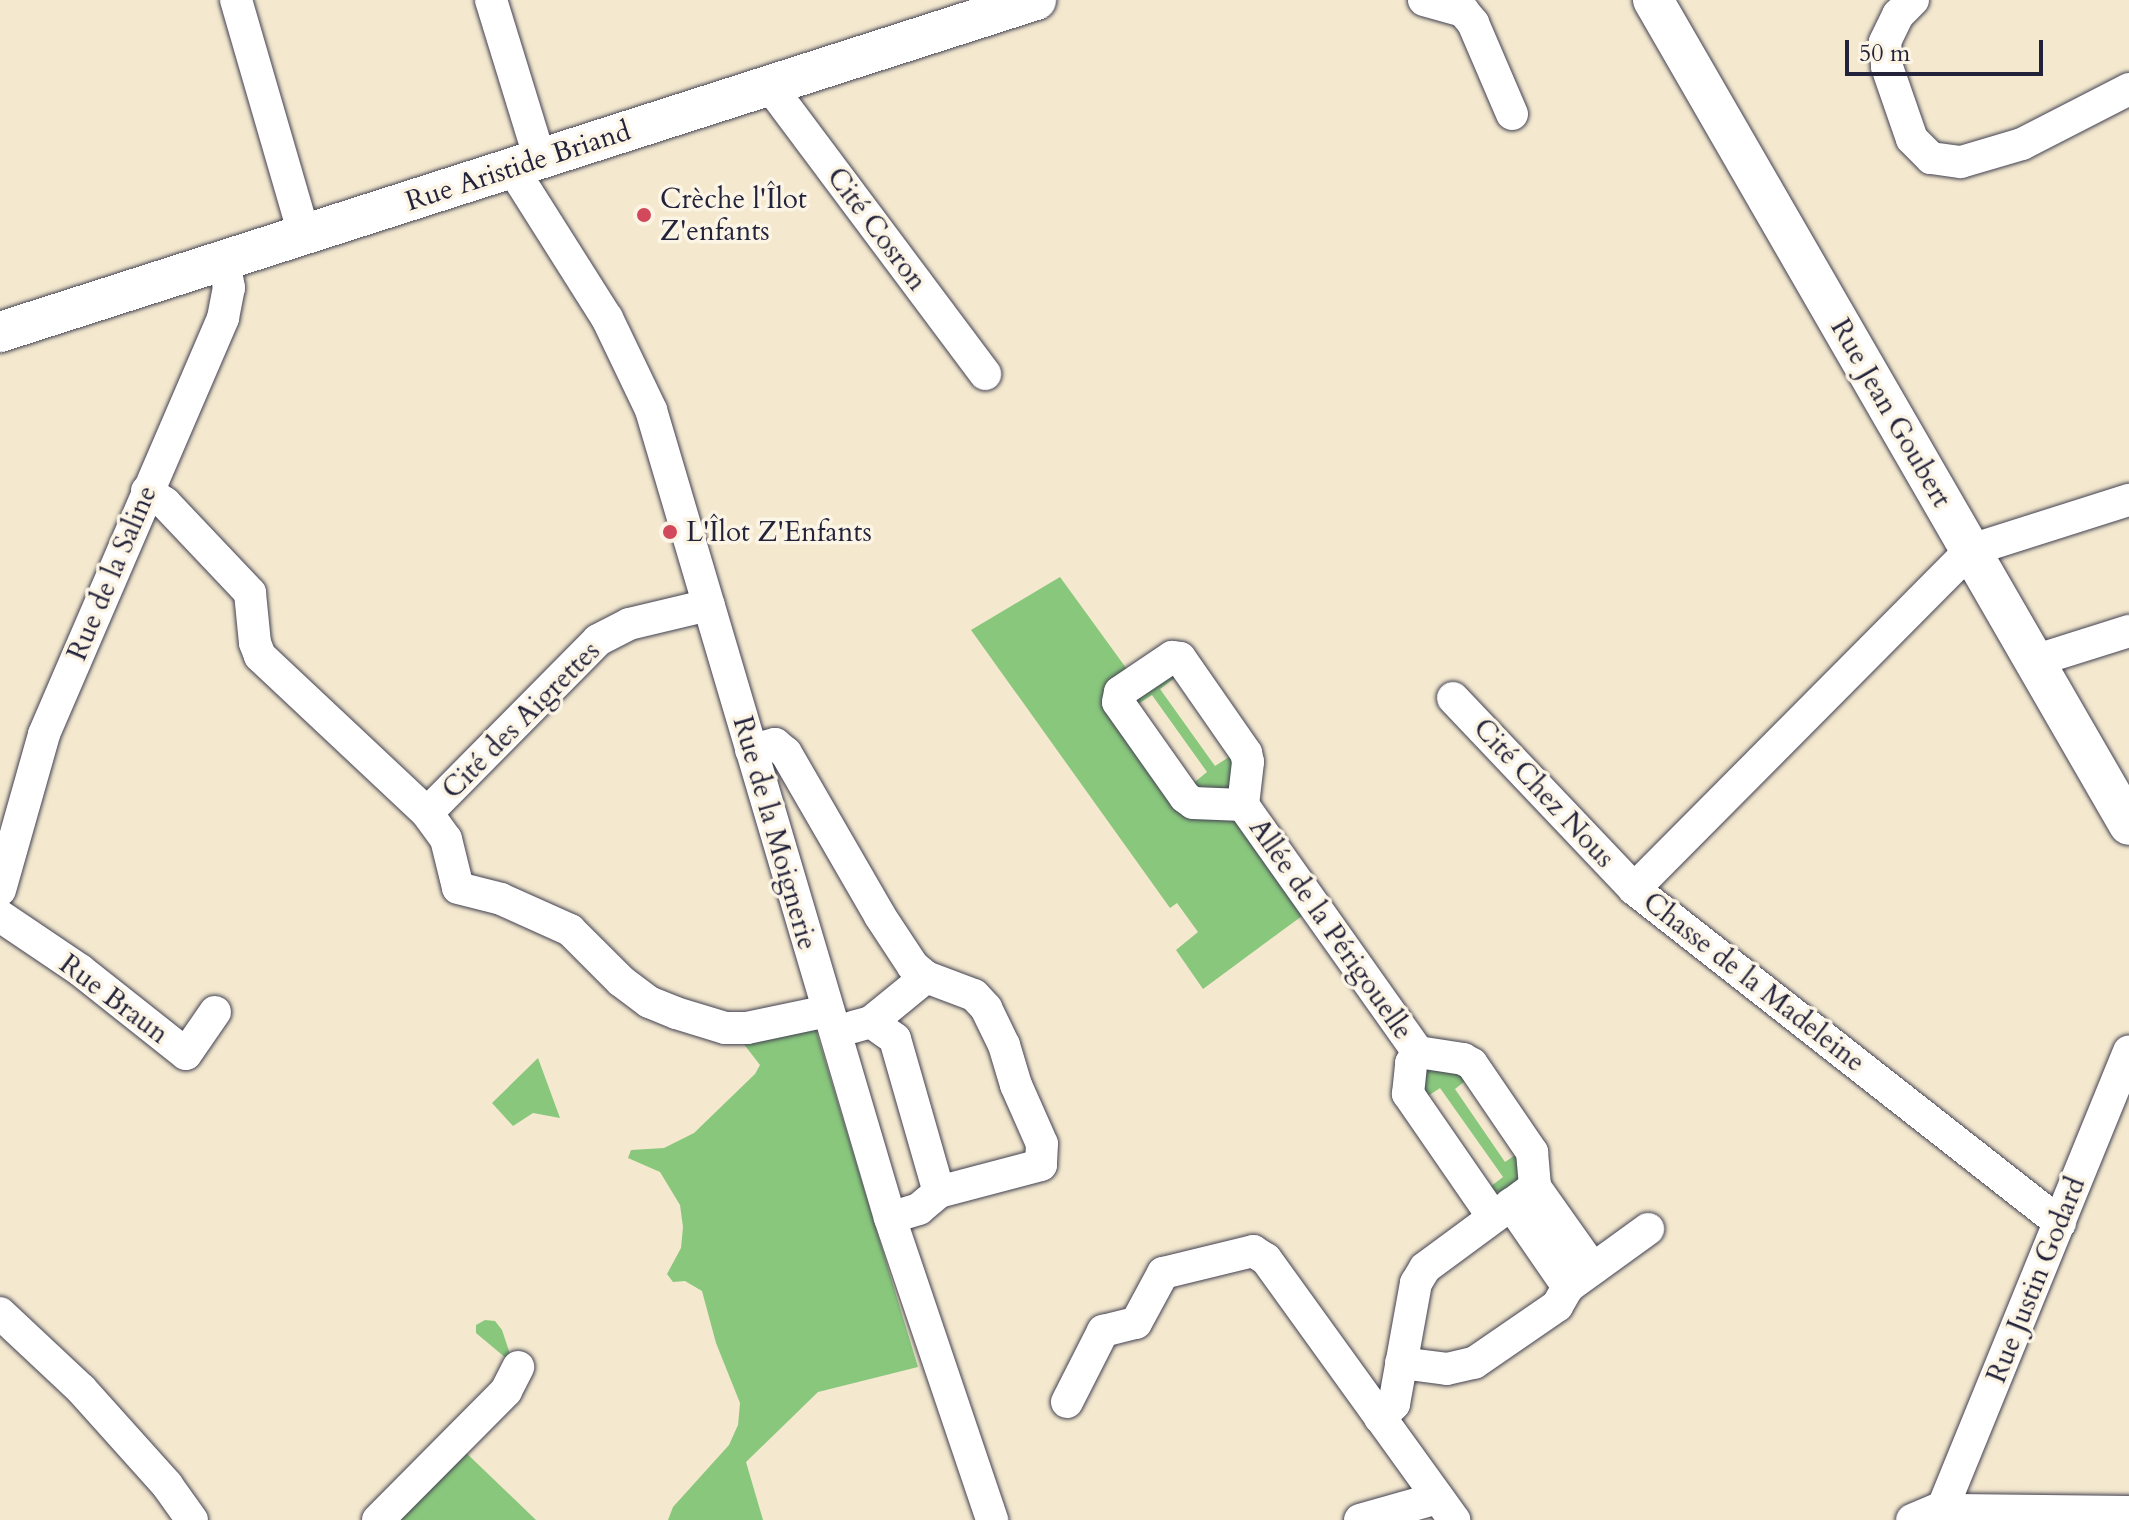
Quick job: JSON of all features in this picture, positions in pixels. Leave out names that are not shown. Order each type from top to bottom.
[{"type":"main road","name":"Rue Aristide Briand","points":[[0,332],[1036,0]]},
{"type":"main road","name":"Rue Jean Goubert","points":[[1653,0],[2129,825]]},
{"type":"street","points":[[236,0],[304,234]]},
{"type":"street","name":"Rue de la Moignerie","points":[[491,0],[526,163],[635,371],[668,462],[890,1218],[992,1520]]},
{"type":"street","points":[[1424,0],[1463,11],[1473,23],[1512,114]]},
{"type":"street","points":[[1913,0],[1898,15],[1885,42],[1887,67],[1912,139],[1931,158],[1961,162],[2022,144],[2129,89]]},
{"type":"street","name":"Cité Cosron","points":[[769,85],[985,374]]},
{"type":"street","name":"Rue de la Saline","points":[[0,890],[44,734],[223,318],[229,288],[224,260]]},
{"type":"street","name":"Cité des Aigrettes","points":[[147,491],[165,503],[250,593],[255,643],[260,656],[427,813],[446,839],[458,888],[501,899],[570,930],[621,981],[649,1002],[676,1013],[725,1028],[831,1022]]},
{"type":"street","points":[[1971,550],[2129,500]]},
{"type":"street","name":"Chasse de la Madeleine","points":[[1971,550],[1634,889],[2060,1223]]},
{"type":"street","name":"Cité des Aigrettes","points":[[427,813],[598,640],[629,624],[709,605]]},
{"type":"street","points":[[2034,661],[2129,631]]},
{"type":"street","name":"Allée de la Périgouelle","points":[[1243,805],[1193,803],[1185,797],[1118,702],[1120,692],[1172,657],[1180,658],[1246,753],[1248,762],[1243,805],[1418,1052],[1452,1057],[1472,1064],[1532,1152],[1513,1203]]},
{"type":"street","name":"Cité Chez Nous","points":[[1453,698],[1634,889]]},
{"type":"street","points":[[751,750],[775,744],[786,753],[908,959],[926,977],[974,995],[986,1008],[1004,1045],[1043,1153],[1041,1165],[939,1192],[919,1209],[890,1218]]},
{"type":"street","name":"Rue Braun","points":[[0,916],[80,970],[186,1054],[215,1012]]},
{"type":"street","points":[[871,1022],[926,977]]},
{"type":"street","points":[[831,1022],[871,1022],[895,1039],[939,1192]]},
{"type":"street","name":"Allée de la Périgouelle","points":[[1418,1052],[1411,1063],[1408,1094],[1580,1278]]},
{"type":"street","name":"Rue Justin Godard","points":[[1943,1507],[2129,1052]]},
{"type":"street","points":[[1380,1418],[1394,1404],[1416,1283],[1425,1268],[1513,1203]]},
{"type":"street","points":[[1401,1363],[1447,1369],[1474,1363],[1557,1306],[1580,1278],[1648,1229]]},
{"type":"street","points":[[1067,1402],[1103,1331],[1136,1323],[1163,1273],[1253,1251],[1266,1259],[1446,1509],[1360,1520]]},
{"type":"street","points":[[0,1313],[81,1389],[167,1485],[192,1520]]},
{"type":"street","points":[[378,1520],[506,1391],[518,1367]]},
{"type":"street","points":[[1912,1520],[1943,1507],[1957,1510],[2129,1512]]},
{"type":"green space","points":[[1060,577],[1129,672],[1107,688],[1179,811],[1244,822],[1302,916],[1203,989],[1176,950],[1198,932],[1177,903],[1170,908],[971,630]]},
{"type":"green space","points":[[1166,672],[1176,677],[1160,689],[1215,766],[1232,755],[1238,764],[1227,798],[1191,785],[1207,772],[1152,695],[1135,706],[1136,693]]},
{"type":"green space","points":[[814,1024],[918,1367],[818,1392],[746,1462],[763,1520],[668,1520],[673,1507],[729,1445],[738,1425],[740,1403],[716,1343],[702,1291],[685,1281],[673,1282],[667,1274],[681,1248],[683,1227],[680,1205],[660,1172],[628,1158],[631,1150],[664,1148],[694,1133],[755,1074],[760,1065],[743,1043]]},
{"type":"green space","points":[[538,1058],[560,1118],[533,1113],[513,1126],[492,1103]]},
{"type":"green space","points":[[1432,1063],[1470,1077],[1455,1089],[1505,1162],[1521,1151],[1525,1177],[1507,1193],[1486,1190],[1503,1177],[1440,1088],[1422,1100],[1421,1070]]},
{"type":"green space","points":[[485,1320],[495,1321],[502,1330],[510,1354],[507,1359],[476,1333],[476,1325]]},
{"type":"green space","points":[[459,1446],[536,1520],[387,1520]]},
{"type":"place","name":"Crèche l'Îlot Z'enfants","points":[[644,215]]},
{"type":"place","name":"L'Îlot Z'Enfants","points":[[670,532]]}]
